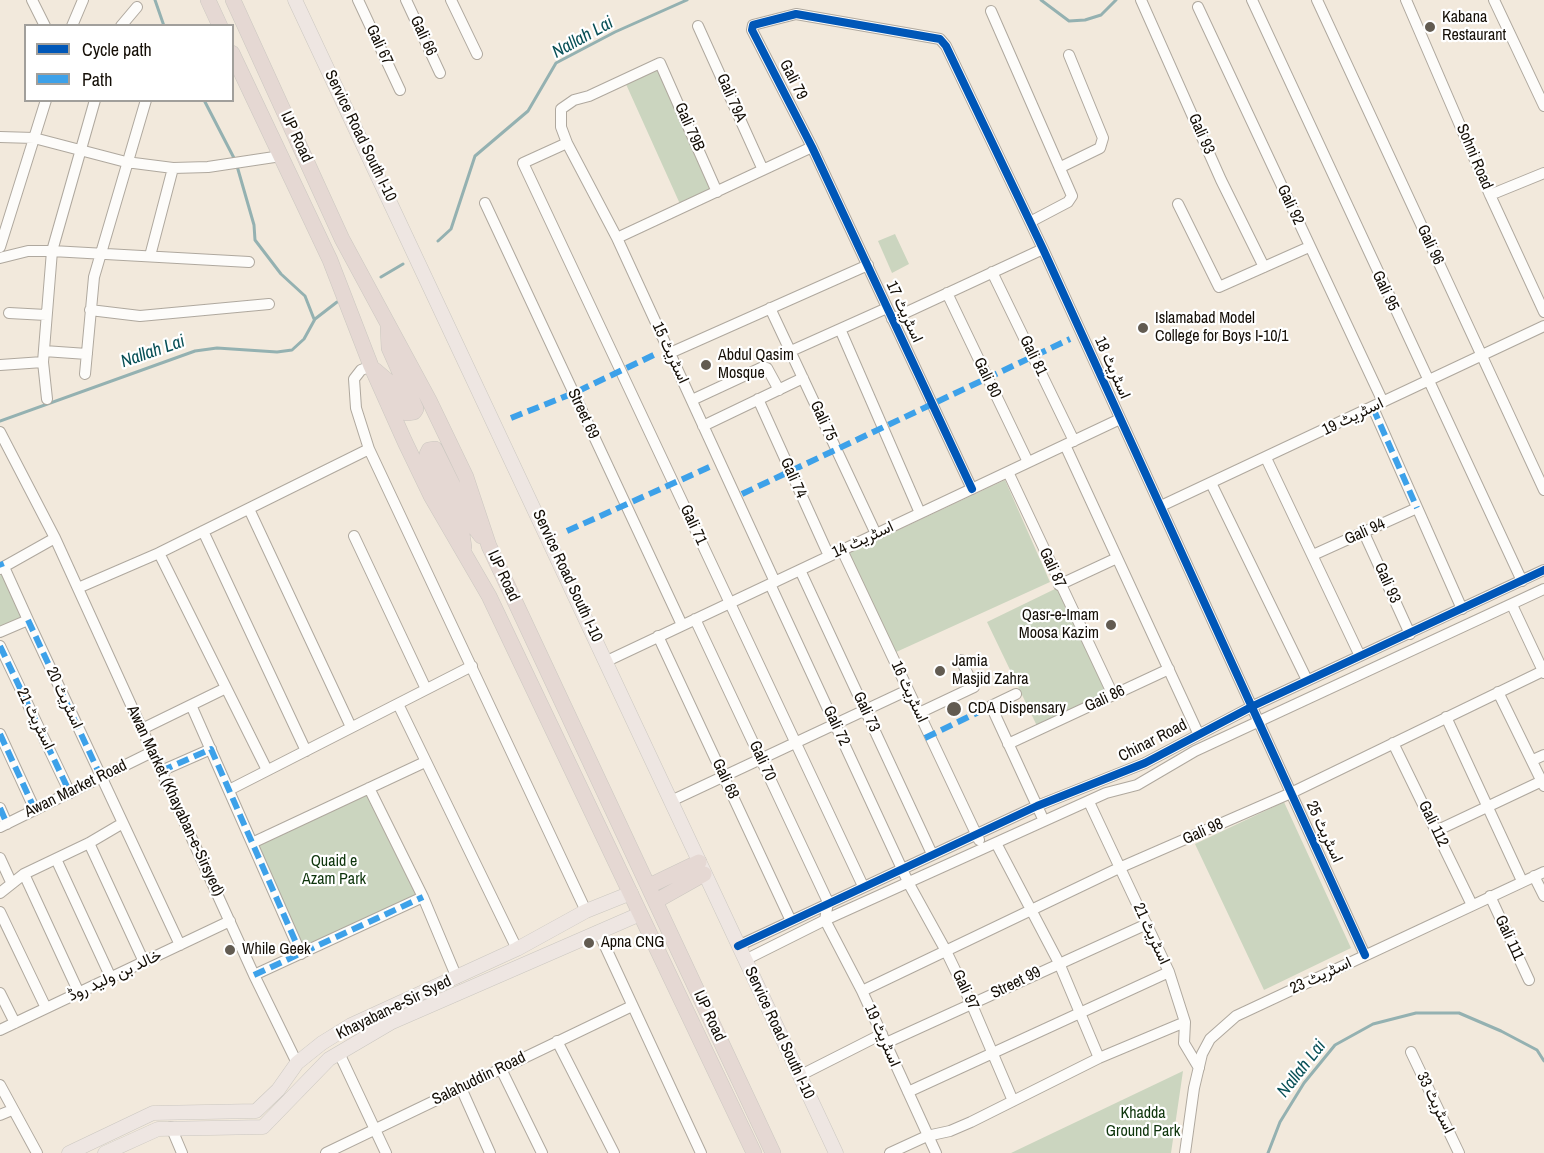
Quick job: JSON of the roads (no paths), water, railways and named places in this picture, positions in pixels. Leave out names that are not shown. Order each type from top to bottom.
[{"type":"highway","points":[[207,0],[219,24]]},
{"type":"highway","name":"IJP Road","points":[[233,0],[342,238],[466,477],[489,546],[773,1153]]},
{"type":"highway","name":"IJP Road","points":[[234,57],[330,260],[371,366],[431,496],[489,596],[754,1153]]},
{"type":"highway","points":[[371,366],[395,387],[407,413],[414,412],[416,409],[389,348],[387,322]]},
{"type":"highway","points":[[465,553],[462,527],[427,454],[431,449],[436,452],[472,524],[489,546]]},
{"type":"highway","points":[[649,886],[702,868]]},
{"type":"highway","points":[[656,901],[702,868]]},
{"type":"main road","name":"Service Road South I-10","points":[[296,0],[836,1153]]},
{"type":"main road","name":"Khayaban-e-Sir Syed","points":[[69,1153],[153,1113],[256,1111],[278,1090],[297,1063],[322,1043],[351,1025],[456,978],[588,911],[631,893]]},
{"type":"main road","points":[[588,911],[598,931]]},
{"type":"main road","points":[[588,911],[598,931]]},
{"type":"main road","name":"Khayaban-e-Sir Syed","points":[[105,1153],[123,1149],[144,1133],[171,1127],[262,1127],[287,1105],[311,1076],[339,1053],[392,1022],[640,914]]},
{"type":"street","points":[[32,0],[44,24]]},
{"type":"street","points":[[73,24],[83,0]]},
{"type":"street","name":"Gali 67","points":[[358,0],[400,90]]},
{"type":"street","name":"Gali 66","points":[[406,0],[440,73]]},
{"type":"street","points":[[451,0],[477,54]]},
{"type":"street","name":"Gali 93","points":[[1141,0],[1221,180],[1264,267]]},
{"type":"street","name":"Gali 95","points":[[1252,0],[1427,381],[1522,581]]},
{"type":"street","name":"Gali 96","points":[[1317,0],[1544,490]]},
{"type":"street","name":"Sohni Road","points":[[1406,0],[1490,195],[1544,312]]},
{"type":"street","points":[[1494,0],[1544,106]]},
{"type":"street","points":[[123,24],[137,7]]},
{"type":"street","name":"Gali 92","points":[[1198,7],[1309,247],[1378,405],[1418,508],[1462,609]]},
{"type":"street","points":[[990,11],[1061,167],[1071,199],[1030,222]]},
{"type":"street","name":"اسٹریٹ 18","points":[[753,25],[796,14],[943,42],[1043,249],[1253,706]]},
{"type":"street","name":"Gali 79","points":[[753,25],[752,30],[812,147]]},
{"type":"street","name":"Gali 79A","points":[[698,26],[764,170]]},
{"type":"street","points":[[1061,167],[1100,148],[1103,138],[1068,56]]},
{"type":"street","name":"اسٹریٹ 15","points":[[660,63],[565,105],[560,116],[561,127],[567,143],[617,238],[692,400],[772,583]]},
{"type":"street","name":"Gali 79B","points":[[660,63],[717,192]]},
{"type":"street","points":[[0,247],[45,102]]},
{"type":"street","points":[[47,399],[43,356],[51,251],[94,102]]},
{"type":"street","points":[[85,374],[94,277],[145,102]]},
{"type":"street","points":[[0,137],[34,138],[126,162],[173,168],[229,164],[281,156]]},
{"type":"street","name":"Gali 71","points":[[567,143],[523,163],[863,886]]},
{"type":"street","points":[[617,238],[812,147]]},
{"type":"street","name":"اسٹریٹ 17","points":[[812,147],[972,489]]},
{"type":"street","points":[[150,256],[173,168]]},
{"type":"street","points":[[1490,195],[1544,173]]},
{"type":"street","name":"Street 69","points":[[485,203],[682,626]]},
{"type":"street","points":[[1178,204],[1218,287],[1309,247]]},
{"type":"street","points":[[892,319],[1043,249]]},
{"type":"street","points":[[0,258],[28,251],[51,251],[249,262]]},
{"type":"street","points":[[670,353],[867,266]]},
{"type":"street","name":"Gali 81","points":[[992,272],[1070,443],[1117,558],[1198,733]]},
{"type":"street","name":"Gali 80","points":[[946,293],[1028,462]]},
{"type":"street","points":[[90,310],[140,316],[269,304]]},
{"type":"street","name":"Gali 75","points":[[770,308],[876,534]]},
{"type":"street","points":[[791,351],[887,308]]},
{"type":"street","points":[[9,313],[46,315]]},
{"type":"street","name":"اسٹریٹ 19","points":[[1161,506],[1544,326]]},
{"type":"street","points":[[840,329],[920,513]]},
{"type":"street","points":[[0,365],[43,356],[87,354]]},
{"type":"street","points":[[371,366],[362,370],[354,379],[356,408],[369,449],[588,911]]},
{"type":"street","points":[[692,400],[763,367],[767,368],[778,390]]},
{"type":"street","points":[[703,426],[803,378]]},
{"type":"street","name":"Gali 74","points":[[758,399],[829,556]]},
{"type":"street","name":"اسٹریٹ 14","points":[[607,661],[1120,419]]},
{"type":"street","name":"Awan Market (Khayaban-e-Sirsyed)","points":[[0,432],[55,538],[254,975],[297,1063]]},
{"type":"street","points":[[78,588],[159,553],[369,449]]},
{"type":"street","points":[[1266,458],[1360,656]]},
{"type":"street","name":"Gali 87","points":[[1008,472],[1059,585],[1113,695]]},
{"type":"street","points":[[1211,483],[1307,680]]},
{"type":"street","name":"Gali 94","points":[[1313,555],[1418,508]]},
{"type":"street","points":[[249,509],[351,727]]},
{"type":"street","points":[[203,531],[306,751]]},
{"type":"street","name":"Gali 93","points":[[1364,533],[1410,634]]},
{"type":"street","points":[[354,536],[426,689]]},
{"type":"street","points":[[2,566],[55,538]]},
{"type":"street","name":"اسٹریٹ 16","points":[[842,550],[983,848]]},
{"type":"street","points":[[159,553],[267,770]]},
{"type":"street","points":[[1059,585],[1117,558]]},
{"type":"street","name":"اسٹریٹ 20","points":[[2,566],[180,945]]},
{"type":"street","name":"Gali 73","points":[[800,570],[932,854]]},
{"type":"street","name":"Chinar Road","points":[[738,946],[1037,806],[1145,763],[1253,706],[1544,570]]},
{"type":"street","name":"Gali 72","points":[[772,583],[909,884]]},
{"type":"street","name":"Chinar Road","points":[[745,960],[825,920],[1106,793],[1137,785],[1195,751],[1544,589]]},
{"type":"street","points":[[1512,605],[1543,672]]},
{"type":"street","name":"Gali 70","points":[[695,619],[828,902]]},
{"type":"street","points":[[0,632],[28,620]]},
{"type":"street","name":"Gali 68","points":[[658,636],[791,921]]},
{"type":"street","name":"اسٹریٹ 21","points":[[0,646],[70,792]]},
{"type":"street","points":[[919,713],[974,687],[961,660]]},
{"type":"street","points":[[229,790],[472,666]]},
{"type":"street","name":"Gali 86","points":[[1008,744],[1168,669]]},
{"type":"street","name":"Gali 98","points":[[862,991],[1119,868],[1291,793],[1543,672]]},
{"type":"street","points":[[142,729],[226,688]]},
{"type":"street","points":[[671,801],[908,690]]},
{"type":"street","points":[[1436,831],[1486,807],[1543,784],[1498,692]]},
{"type":"street","points":[[1016,694],[991,706],[1044,821]]},
{"type":"street","points":[[398,704],[517,949]]},
{"type":"street","points":[[191,705],[301,954]]},
{"type":"street","name":"اسٹریٹ 25","points":[[1253,706],[1365,955]]},
{"type":"street","points":[[1446,717],[1522,881]]},
{"type":"street","points":[[0,734],[35,810]]},
{"type":"street","name":"Gali 112","points":[[1393,743],[1472,904]]},
{"type":"street","points":[[161,771],[211,749]]},
{"type":"street","name":"Awan Market Road","points":[[4,825],[152,752]]},
{"type":"street","points":[[1533,760],[1544,755]]},
{"type":"street","points":[[252,843],[425,762]]},
{"type":"street","points":[[369,788],[423,897],[456,978]]},
{"type":"street","name":"اسٹریٹ 21","points":[[1089,802],[1169,972],[1185,1022],[1184,1043],[1199,1068]]},
{"type":"street","points":[[0,808],[4,825]]},
{"type":"street","points":[[0,893],[24,874],[89,843],[123,823]]},
{"type":"street","points":[[89,843],[144,962]]},
{"type":"street","points":[[996,843],[1059,963],[1099,1058]]},
{"type":"street","points":[[0,858],[11,882]]},
{"type":"street","points":[[56,859],[111,978]]},
{"type":"street","points":[[24,874],[79,993]]},
{"type":"street","points":[[1539,874],[1544,896]]},
{"type":"street","name":"اسٹریٹ 23","points":[[1185,1153],[1199,1068],[1210,1039],[1236,1016],[1539,874]]},
{"type":"street","name":"Gali 97","points":[[909,884],[946,951],[972,1005],[1013,1101]]},
{"type":"street","name":"Gali 111","points":[[1490,896],[1529,980]]},
{"type":"street","points":[[254,975],[423,897]]},
{"type":"street","points":[[825,920],[828,902]]},
{"type":"street","points":[[0,912],[46,1008]]},
{"type":"street","name":"اسٹریٹ 19","points":[[825,920],[862,991],[936,1153]]},
{"type":"street","name":"خالد بن ولید روڈ","points":[[0,1030],[230,921]]},
{"type":"street","name":"Street 99","points":[[799,1076],[884,1039],[972,1005],[1147,924]]},
{"type":"street","points":[[598,931],[702,1153]]},
{"type":"street","points":[[908,1092],[1169,972]]},
{"type":"street","points":[[0,993],[15,1023]]},
{"type":"street","name":"Salahuddin Road","points":[[328,1153],[632,1006]]},
{"type":"street","points":[[890,1153],[927,1136],[950,1131],[1099,1058],[1185,1022]]},
{"type":"street","points":[[557,1041],[614,1153]]},
{"type":"street","name":"اسٹریٹ 33","points":[[1411,1052],[1459,1153]]},
{"type":"street","points":[[339,1053],[386,1153]]},
{"type":"street","points":[[501,1069],[542,1153]]},
{"type":"street","points":[[0,1085],[37,1153]]},
{"type":"street","points":[[460,1088],[490,1153]]},
{"type":"street","points":[[0,1115],[12,1110]]},
{"type":"street","points":[[171,1127],[182,1153]]},
{"type":"waterway","points":[[155,0],[163,24]]},
{"type":"waterway","name":"Nallah Lai","points":[[438,241],[451,229],[475,156],[528,111],[556,63],[615,32],[687,0]]},
{"type":"waterway","name":"Nallah Lai","points":[[1041,0],[1069,21],[1085,20],[1101,15],[1116,0]]},
{"type":"waterway","points":[[205,102],[235,160]]},
{"type":"waterway","points":[[237,166],[254,225],[255,240],[281,274],[305,296],[314,319]]},
{"type":"waterway","name":"Nallah Lai","points":[[381,277],[403,264]]},
{"type":"waterway","name":"Nallah Lai","points":[[0,421],[195,351],[217,348],[277,352],[292,350],[304,339],[315,319],[337,302]]},
{"type":"waterway","name":"Nallah Lai","points":[[1268,1153],[1280,1122],[1304,1083],[1335,1045],[1373,1024],[1416,1013],[1459,1013],[1537,1050],[1544,1061]]},
{"type":"place","name":"Kabana Restaurant","points":[[1430,27]]},
{"type":"place","name":"Islamabad Model College for Boys I-10/1","points":[[1143,328]]},
{"type":"place","name":"Abdul Qasim Mosque","points":[[706,365]]},
{"type":"place","name":"Qasr-e-Imam Moosa Kazim","points":[[1111,625]]},
{"type":"place","name":"Jamia Masjid Zahra","points":[[940,671]]},
{"type":"place","name":"CDA Dispensary","points":[[954,709]]},
{"type":"place","name":"Apna CNG","points":[[589,943]]},
{"type":"place","name":"While Geek","points":[[230,950]]},
{"type":"park label","name":"Quaid e Azam Park","points":[[334,871]]},
{"type":"park label","name":"Khadda Ground Park","points":[[1143,1123]]}]
